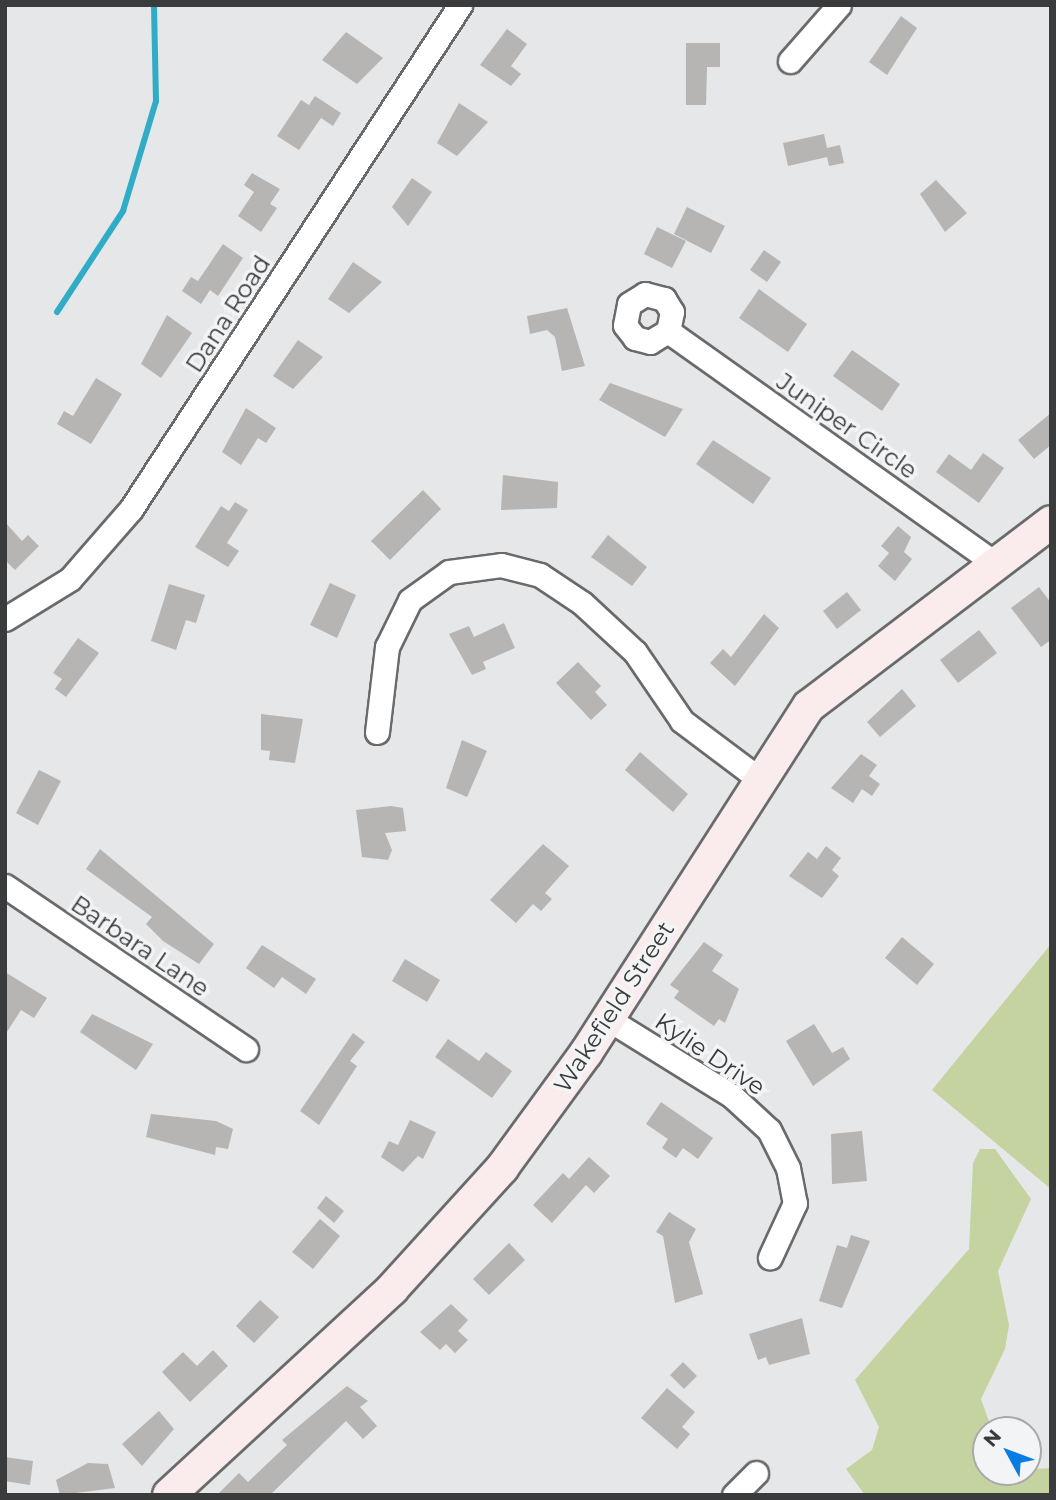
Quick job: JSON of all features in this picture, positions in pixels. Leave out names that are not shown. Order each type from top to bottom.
[{"type":"street","name":"Dana Road","points":[[5,619],[70,579],[131,509],[460,5]]},
{"type":"street","points":[[790,61],[839,5]]},
{"type":"street","name":"Juniper Circle","points":[[668,331],[995,563]]},
{"type":"street","name":"Wakefield Street","points":[[169,1495],[440,1240],[529,1133],[608,1018],[758,778],[819,696],[995,563],[1049,527]]},
{"type":"street","points":[[377,732],[387,647],[410,600],[449,572],[501,565],[540,575],[582,603],[635,652],[682,721],[758,778]]},
{"type":"street","name":"Barbara Lane","points":[[5,886],[246,1049]]},
{"type":"street","name":"Kylie Drive","points":[[608,1018],[732,1096],[769,1130],[786,1161],[795,1203],[770,1258]]},
{"type":"street","points":[[734,1495],[756,1473]]},
{"type":"green space","points":[[1051,944],[1051,1189],[932,1090]]},
{"type":"green space","points":[[980,1149],[995,1149],[1031,1199],[998,1271],[1009,1325],[1005,1349],[981,1399],[987,1416],[972,1416],[972,1486],[1042,1486],[1042,1469],[1051,1468],[1051,1495],[865,1495],[846,1469],[872,1450],[879,1427],[855,1380],[969,1249],[973,1163]]},
{"type":"building","points":[[901,16],[917,28],[887,75],[869,62]]},
{"type":"building","points":[[507,29],[527,44],[511,66],[521,74],[511,86],[480,65]]},
{"type":"building","points":[[346,32],[383,58],[357,84],[322,60]]},
{"type":"building","points":[[686,43],[720,43],[720,67],[707,67],[706,105],[686,105]]},
{"type":"building","points":[[315,96],[341,113],[333,126],[321,118],[299,150],[277,136],[301,100],[309,105]]},
{"type":"building","points":[[459,103],[488,122],[457,156],[437,143]]},
{"type":"building","points":[[824,134],[827,148],[840,145],[844,163],[829,166],[827,157],[788,166],[783,143]]},
{"type":"building","points":[[252,173],[280,189],[270,204],[277,208],[261,232],[238,216],[254,192],[244,185]]},
{"type":"building","points":[[412,178],[432,192],[408,226],[392,207]]},
{"type":"building","points":[[936,180],[967,213],[945,232],[920,194]]},
{"type":"building","points":[[687,207],[725,226],[711,253],[674,234]]},
{"type":"building","points":[[657,227],[686,241],[672,268],[644,254]]},
{"type":"building","points":[[223,244],[243,258],[218,296],[210,290],[201,304],[182,291],[191,277],[198,281]]},
{"type":"building","points":[[764,250],[781,262],[767,282],[750,270]]},
{"type":"building","points":[[353,262],[382,282],[349,313],[328,299]]},
{"type":"building","points":[[759,289],[807,324],[788,352],[739,318]]},
{"type":"building","points":[[567,308],[585,366],[562,371],[555,337],[547,330],[530,334],[527,316]]},
{"type":"building","points":[[167,315],[192,333],[161,378],[141,364]]},
{"type":"building","points":[[298,340],[323,357],[293,389],[273,376]]},
{"type":"building","points":[[852,350],[900,384],[882,411],[833,376]]},
{"type":"building","points":[[96,378],[122,394],[91,444],[57,424],[64,411],[73,416]]},
{"type":"building","points":[[610,383],[683,409],[665,437],[599,400]]},
{"type":"building","points":[[246,408],[276,428],[266,443],[258,438],[241,465],[222,452]]},
{"type":"building","points":[[1051,413],[1051,445],[1034,459],[1018,440]]},
{"type":"building","points":[[713,440],[771,478],[753,504],[696,464]]},
{"type":"building","points":[[983,453],[1004,468],[979,503],[936,472],[949,454],[971,470]]},
{"type":"building","points":[[503,475],[558,482],[557,508],[501,510]]},
{"type":"building","points":[[423,490],[441,509],[390,560],[371,541]]},
{"type":"building","points":[[235,502],[248,510],[227,543],[239,551],[228,567],[195,547],[221,506],[229,511]]},
{"type":"building","points":[[5,522],[22,541],[28,535],[39,546],[15,570],[5,560]]},
{"type":"building","points":[[898,526],[911,537],[904,552],[912,559],[895,581],[878,566],[889,553],[881,546]]},
{"type":"building","points":[[608,535],[647,567],[632,586],[591,557]]},
{"type":"building","points":[[330,583],[356,595],[337,638],[310,625]]},
{"type":"building","points":[[169,584],[205,595],[196,623],[186,620],[176,650],[151,641]]},
{"type":"building","points":[[1039,587],[1051,603],[1051,640],[1041,647],[1011,608]]},
{"type":"building","points":[[847,592],[861,610],[837,629],[823,611]]},
{"type":"building","points":[[764,614],[779,628],[735,686],[710,663],[723,649],[731,657]]},
{"type":"building","points":[[504,623],[515,648],[483,662],[486,669],[472,675],[449,634],[469,626],[474,637]]},
{"type":"building","points":[[979,630],[997,653],[958,683],[940,660]]},
{"type":"building","points":[[78,638],[99,653],[66,697],[55,689],[62,679],[53,673]]},
{"type":"building","points":[[578,662],[601,686],[595,692],[607,705],[591,720],[556,683]]},
{"type":"building","points":[[902,689],[916,706],[880,737],[867,722]]},
{"type":"building","points":[[261,714],[303,719],[295,763],[269,760],[270,751],[261,750]]},
{"type":"building","points":[[462,740],[487,751],[467,797],[446,788]]},
{"type":"building","points":[[640,752],[688,794],[673,812],[625,770]]},
{"type":"building","points":[[861,754],[877,765],[869,776],[880,784],[872,796],[862,789],[853,803],[831,788]]},
{"type":"building","points":[[39,770],[61,781],[38,825],[16,813]]},
{"type":"building","points":[[391,806],[403,808],[406,831],[385,833],[392,850],[388,860],[362,857],[356,810]]},
{"type":"building","points":[[543,844],[569,866],[545,893],[552,899],[541,911],[533,904],[516,923],[490,900]]},
{"type":"building","points":[[826,846],[841,858],[832,870],[839,876],[822,898],[789,876],[808,852],[817,859]]},
{"type":"building","points":[[100,849],[214,944],[199,964],[163,941],[146,924],[152,917],[86,869]]},
{"type":"building","points":[[902,937],[934,964],[917,985],[885,958]]},
{"type":"building","points":[[704,942],[723,955],[712,971],[739,989],[725,1023],[719,1019],[714,1026],[674,998],[679,991],[670,985]]},
{"type":"building","points":[[262,945],[316,979],[306,994],[282,977],[274,988],[246,968]]},
{"type":"building","points":[[405,959],[440,980],[427,1002],[392,981]]},
{"type":"building","points":[[5,972],[47,998],[34,1018],[21,1010],[5,1035]]},
{"type":"building","points":[[92,1014],[153,1044],[136,1070],[80,1032]]},
{"type":"building","points":[[814,1024],[832,1053],[843,1047],[850,1059],[813,1086],[786,1041]]},
{"type":"building","points":[[353,1033],[365,1042],[350,1061],[357,1066],[319,1125],[300,1111]]},
{"type":"building","points":[[448,1039],[479,1061],[486,1052],[512,1071],[492,1098],[435,1057]]},
{"type":"building","points":[[661,1102],[713,1138],[698,1159],[683,1148],[676,1158],[662,1148],[668,1139],[646,1124]]},
{"type":"building","points":[[151,1114],[216,1121],[233,1129],[228,1149],[216,1147],[215,1155],[146,1137]]},
{"type":"building","points":[[410,1120],[436,1132],[423,1159],[418,1156],[403,1172],[381,1157],[389,1141],[398,1145]]},
{"type":"building","points":[[862,1131],[867,1181],[832,1184],[831,1134]]},
{"type":"building","points":[[589,1157],[610,1176],[594,1193],[586,1185],[552,1223],[533,1205],[563,1173],[569,1179]]},
{"type":"building","points":[[326,1196],[344,1211],[334,1223],[317,1208]]},
{"type":"building","points":[[669,1212],[696,1229],[689,1242],[703,1294],[675,1303],[663,1236],[656,1232]]},
{"type":"building","points":[[320,1219],[340,1236],[313,1269],[292,1252]]},
{"type":"building","points":[[851,1235],[870,1241],[842,1308],[819,1301],[837,1245],[847,1248]]},
{"type":"building","points":[[509,1243],[525,1260],[489,1295],[473,1279]]},
{"type":"building","points":[[260,1300],[279,1317],[254,1343],[236,1326]]},
{"type":"building","points":[[451,1304],[468,1320],[458,1331],[468,1340],[455,1353],[446,1344],[440,1350],[420,1332]]},
{"type":"building","points":[[802,1318],[810,1354],[769,1365],[766,1357],[758,1360],[749,1334]]},
{"type":"building","points":[[213,1350],[228,1366],[190,1402],[162,1372],[183,1352],[197,1366]]},
{"type":"building","points":[[683,1362],[697,1376],[684,1389],[670,1375]]},
{"type":"building","points":[[347,1386],[368,1401],[360,1407],[377,1426],[363,1439],[346,1421],[270,1495],[217,1495],[239,1473],[248,1482],[287,1445],[282,1440]]},
{"type":"building","points":[[667,1388],[695,1412],[682,1427],[690,1434],[677,1449],[641,1418]]},
{"type":"building","points":[[159,1411],[174,1429],[142,1466],[122,1444]]},
{"type":"building","points":[[5,1457],[33,1461],[30,1485],[5,1481]]},
{"type":"building","points":[[88,1463],[108,1464],[115,1488],[60,1495],[56,1480]]},
{"type":"waterway","points":[[57,312],[123,211],[156,101],[154,5]]}]
